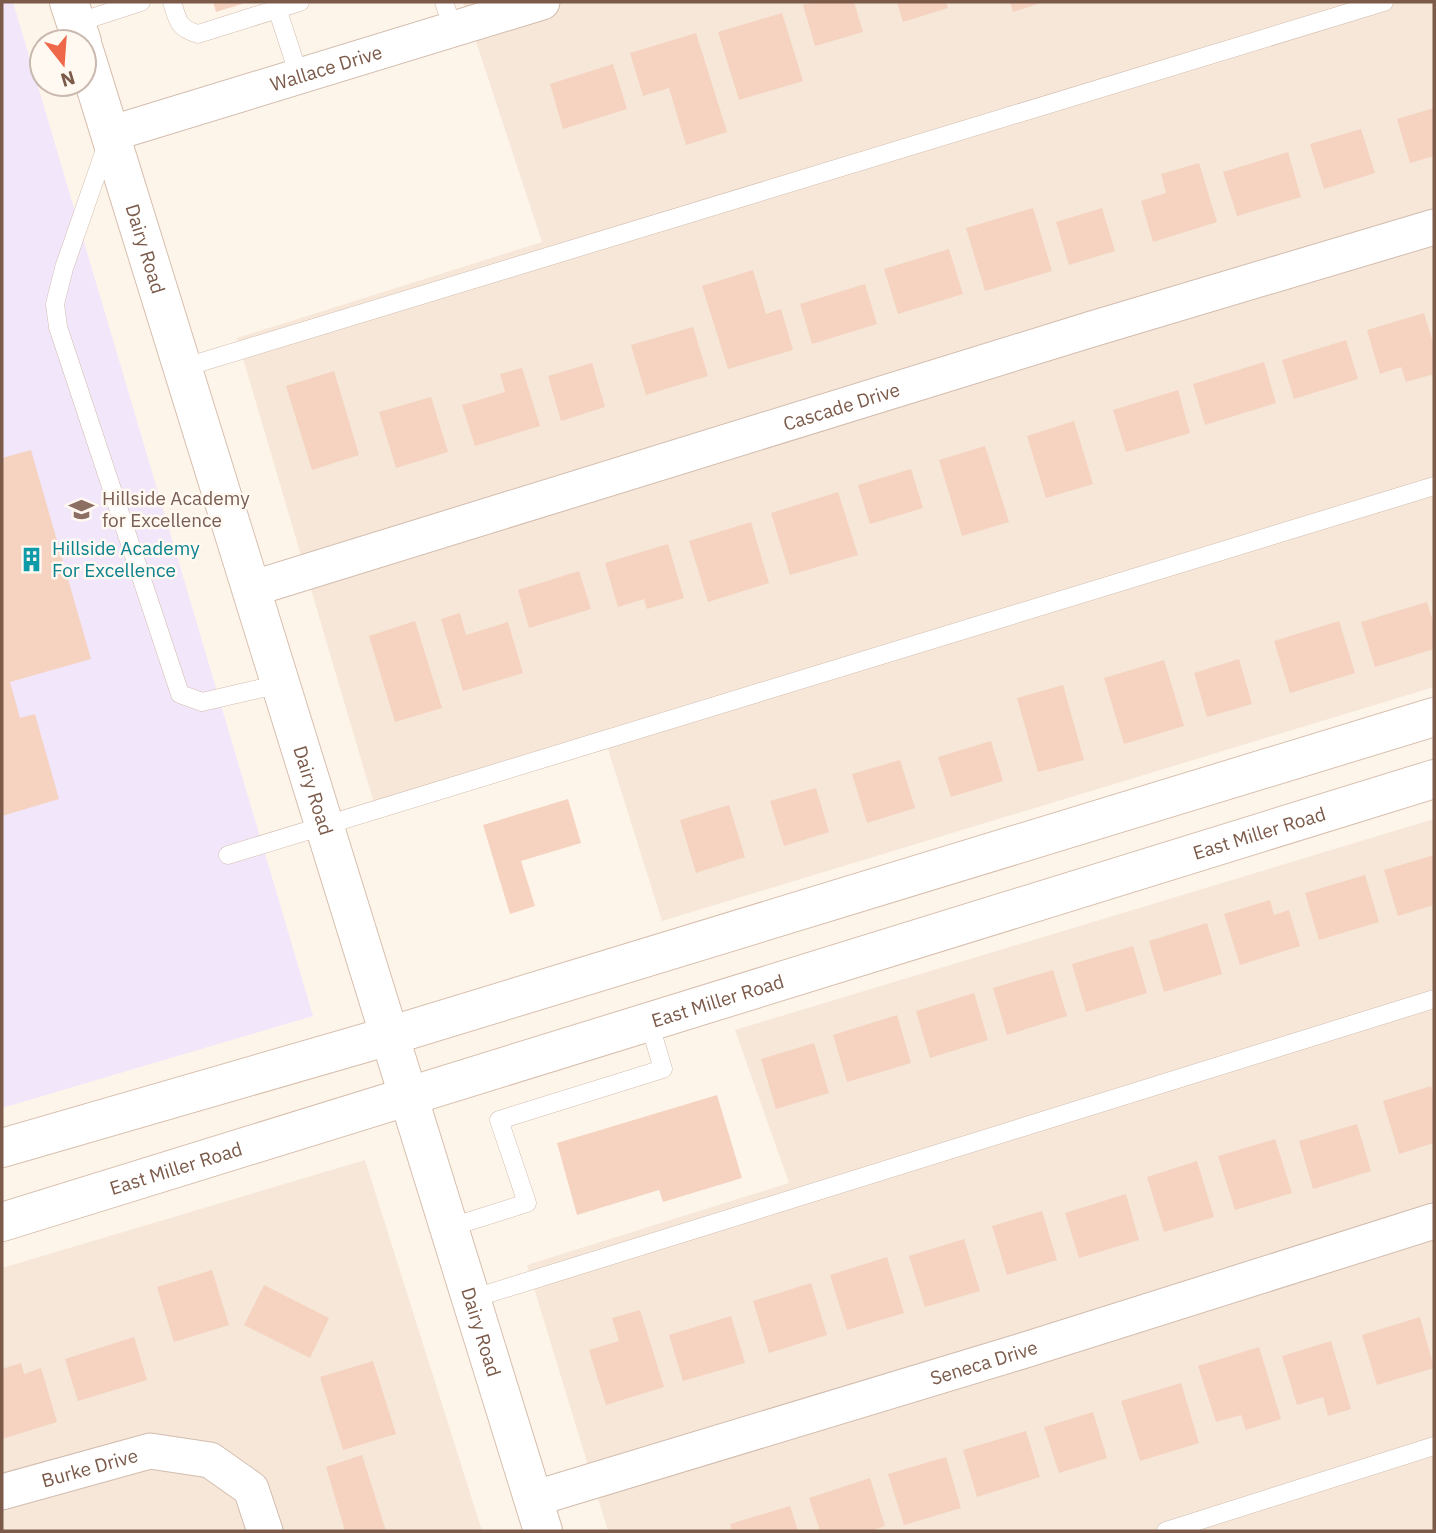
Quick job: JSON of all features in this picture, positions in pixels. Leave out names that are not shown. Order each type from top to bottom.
[{"type":"main road","name":"Dairy Road","points":[[98,95],[538,1515]]},
{"type":"main road","points":[[2,1148],[389,1036],[1434,717]]},
{"type":"main road","name":"East Miller Road","points":[[2,1222],[1434,779]]},
{"type":"main road","points":[[1167,798],[1185,856]]},
{"type":"street","name":"Wallace Drive","points":[[110,134],[299,76],[449,15],[542,2]]},
{"type":"street","name":"Cascade Drive","points":[[251,589],[1078,333],[1434,227]]},
{"type":"street","name":"Seneca Drive","points":[[538,1515],[1022,1351],[1434,1221]]},
{"type":"street","name":"Burke Drive","points":[[2,1492],[150,1451],[210,1460],[251,1489],[265,1531]]},
{"type":"lane","points":[[80,28],[141,2]]},
{"type":"lane","points":[[172,2],[179,22],[187,31],[198,34],[276,5],[300,2]]},
{"type":"lane","points":[[182,368],[1384,2]]},
{"type":"lane","points":[[276,5],[299,76]]},
{"type":"lane","points":[[110,134],[64,268],[55,304],[58,327],[180,694],[202,702],[280,684]]},
{"type":"lane","points":[[228,855],[1434,486]]},
{"type":"lane","points":[[471,1299],[1434,999]]},
{"type":"lane","points":[[448,1228],[527,1203],[499,1120],[663,1069],[649,1022]]},
{"type":"lane","points":[[1166,1531],[1434,1446]]},
{"type":"shaded area","name":"Hillside Academy for Excellence","points":[[2,2],[13,2],[28,53],[28,98],[41,98],[313,1016],[2,1108]]},
{"type":"shaded area","points":[[463,2],[1434,2],[1434,687],[662,921],[608,749],[378,817],[237,338],[542,242]]},
{"type":"shaded area","points":[[1434,819],[1434,1531],[608,1531],[527,1265],[789,1183],[735,1030]]},
{"type":"shaded area","points":[[365,1160],[482,1531],[2,1531],[2,1268]]},
{"type":"building","points":[[213,2],[248,2],[216,12]]},
{"type":"building","points":[[814,2],[854,2],[863,32],[815,46],[803,5]]},
{"type":"building","points":[[897,2],[946,2],[948,8],[903,22]]},
{"type":"building","points":[[1010,2],[1037,2],[1038,4],[1013,12]]},
{"type":"building","points":[[782,13],[803,81],[739,100],[718,32]]},
{"type":"building","points":[[696,33],[727,132],[686,145],[669,88],[643,96],[630,53]]},
{"type":"building","points":[[613,64],[627,109],[563,129],[550,84]]},
{"type":"building","points":[[1434,108],[1434,156],[1410,163],[1397,119]]},
{"type":"building","points":[[1361,129],[1375,173],[1324,189],[1310,144]]},
{"type":"building","points":[[1288,152],[1301,197],[1237,216],[1223,172]]},
{"type":"building","points":[[1199,163],[1217,222],[1153,242],[1141,201],[1166,193],[1161,174]]},
{"type":"building","points":[[1033,208],[1052,271],[985,291],[966,228]]},
{"type":"building","points":[[1102,208],[1115,251],[1069,265],[1056,222]]},
{"type":"building","points":[[949,249],[963,294],[898,314],[884,269]]},
{"type":"building","points":[[753,270],[766,314],[781,309],[793,350],[728,369],[702,286]]},
{"type":"building","points":[[865,284],[877,324],[812,344],[800,304]]},
{"type":"building","points":[[1424,313],[1434,346],[1434,374],[1406,382],[1401,367],[1380,374],[1367,330]]},
{"type":"building","points":[[693,327],[708,376],[646,395],[631,345]]},
{"type":"building","points":[[1346,340],[1358,379],[1294,399],[1282,360]]},
{"type":"building","points":[[1264,362],[1276,403],[1205,425],[1193,384]]},
{"type":"building","points":[[592,363],[605,407],[561,421],[548,376]]},
{"type":"building","points":[[522,368],[540,426],[475,446],[462,405],[505,392],[500,374]]},
{"type":"building","points":[[334,371],[359,455],[312,470],[286,386]]},
{"type":"building","points":[[1178,390],[1190,433],[1126,452],[1113,410]]},
{"type":"building","points":[[431,397],[448,452],[396,468],[379,412]]},
{"type":"building","points":[[1074,421],[1093,484],[1046,498],[1027,436]]},
{"type":"building","points":[[985,446],[1009,522],[962,536],[939,460]]},
{"type":"building","name":"Hillside Academy For Excellence","points":[[31,450],[91,659],[10,682],[20,718],[35,714],[59,799],[2,816],[2,458]]},
{"type":"building","points":[[911,469],[923,508],[870,524],[858,485]]},
{"type":"building","points":[[838,492],[858,555],[790,575],[771,513]]},
{"type":"building","points":[[751,522],[769,583],[708,602],[689,541]]},
{"type":"building","points":[[668,544],[684,598],[647,609],[644,599],[618,607],[605,563]]},
{"type":"building","points":[[579,571],[591,609],[529,628],[518,590]]},
{"type":"building","points":[[1427,602],[1434,624],[1434,649],[1375,667],[1361,622]]},
{"type":"building","points":[[460,613],[466,635],[508,622],[523,673],[463,691],[441,619]]},
{"type":"building","points":[[415,621],[442,708],[395,722],[369,636]]},
{"type":"building","points":[[1339,621],[1355,673],[1290,693],[1274,641]]},
{"type":"building","points":[[1239,659],[1252,704],[1207,717],[1194,673]]},
{"type":"building","points":[[1164,660],[1184,726],[1124,744],[1104,678]]},
{"type":"building","points":[[1063,685],[1084,760],[1038,772],[1017,698]]},
{"type":"building","points":[[991,741],[1003,781],[951,797],[938,757]]},
{"type":"building","points":[[900,760],[915,808],[867,823],[852,774]]},
{"type":"building","points":[[816,788],[829,832],[784,846],[770,801]]},
{"type":"building","points":[[568,799],[581,843],[521,861],[535,906],[510,914],[483,825]]},
{"type":"building","points":[[729,805],[745,857],[696,873],[680,820]]},
{"type":"building","points":[[1434,855],[1434,905],[1398,916],[1384,870]]},
{"type":"building","points":[[1365,875],[1379,922],[1319,940],[1305,893]]},
{"type":"building","points":[[1270,900],[1274,915],[1289,910],[1300,946],[1240,965],[1224,914]]},
{"type":"building","points":[[1207,923],[1222,974],[1164,992],[1149,941]]},
{"type":"building","points":[[1133,946],[1147,993],[1086,1012],[1072,964]]},
{"type":"building","points":[[1053,970],[1067,1016],[1007,1035],[993,988]]},
{"type":"building","points":[[974,993],[988,1040],[930,1058],[916,1011]]},
{"type":"building","points":[[897,1015],[911,1063],[847,1082],[833,1035]]},
{"type":"building","points":[[814,1043],[829,1093],[776,1109],[761,1059]]},
{"type":"building","points":[[1431,1086],[1434,1097],[1434,1143],[1399,1154],[1383,1101]]},
{"type":"building","points":[[717,1095],[742,1178],[663,1202],[659,1190],[577,1215],[557,1143]]},
{"type":"building","points":[[1357,1124],[1371,1171],[1313,1189],[1299,1141]]},
{"type":"building","points":[[1275,1139],[1292,1193],[1235,1210],[1218,1156]]},
{"type":"building","points":[[1197,1161],[1214,1217],[1164,1232],[1147,1177]]},
{"type":"building","points":[[1126,1194],[1139,1240],[1079,1258],[1065,1213]]},
{"type":"building","points":[[1042,1211],[1057,1260],[1007,1275],[992,1226]]},
{"type":"building","points":[[964,1239],[980,1291],[925,1307],[909,1256]]},
{"type":"building","points":[[887,1257],[904,1313],[847,1330],[830,1275]]},
{"type":"building","points":[[212,1270],[229,1325],[174,1342],[157,1287]]},
{"type":"building","points":[[811,1283],[827,1335],[769,1353],[753,1301]]},
{"type":"building","points":[[264,1285],[329,1318],[310,1358],[244,1325]]},
{"type":"building","points":[[640,1310],[664,1387],[606,1405],[589,1350],[619,1341],[612,1318]]},
{"type":"building","points":[[731,1316],[745,1363],[683,1381],[669,1335]]},
{"type":"building","points":[[1420,1317],[1434,1368],[1377,1385],[1362,1335]]},
{"type":"building","points":[[134,1337],[147,1380],[78,1401],[65,1359]]},
{"type":"building","points":[[1331,1341],[1351,1409],[1328,1416],[1323,1397],[1297,1405],[1282,1356]]},
{"type":"building","points":[[1259,1347],[1281,1419],[1246,1430],[1241,1415],[1216,1422],[1198,1366]]},
{"type":"building","points":[[373,1361],[396,1434],[343,1450],[320,1377]]},
{"type":"building","points":[[21,1363],[24,1374],[41,1368],[57,1422],[2,1439],[2,1369]]},
{"type":"building","points":[[1181,1383],[1199,1443],[1140,1461],[1121,1401]]},
{"type":"building","points":[[1093,1412],[1107,1458],[1059,1473],[1044,1427]]},
{"type":"building","points":[[1026,1431],[1040,1477],[977,1497],[963,1450]]},
{"type":"building","points":[[362,1455],[386,1531],[345,1531],[326,1467]]},
{"type":"building","points":[[946,1457],[961,1508],[904,1525],[888,1474]]},
{"type":"building","points":[[870,1478],[885,1526],[870,1531],[820,1531],[809,1498]]},
{"type":"building","points":[[790,1506],[798,1531],[732,1531],[730,1524]]},
{"type":"place","name":"Hillside Academy for Excellence","points":[[82,509]]},
{"type":"place","name":"Hillside Academy For Excellence","points":[[32,559]]}]
